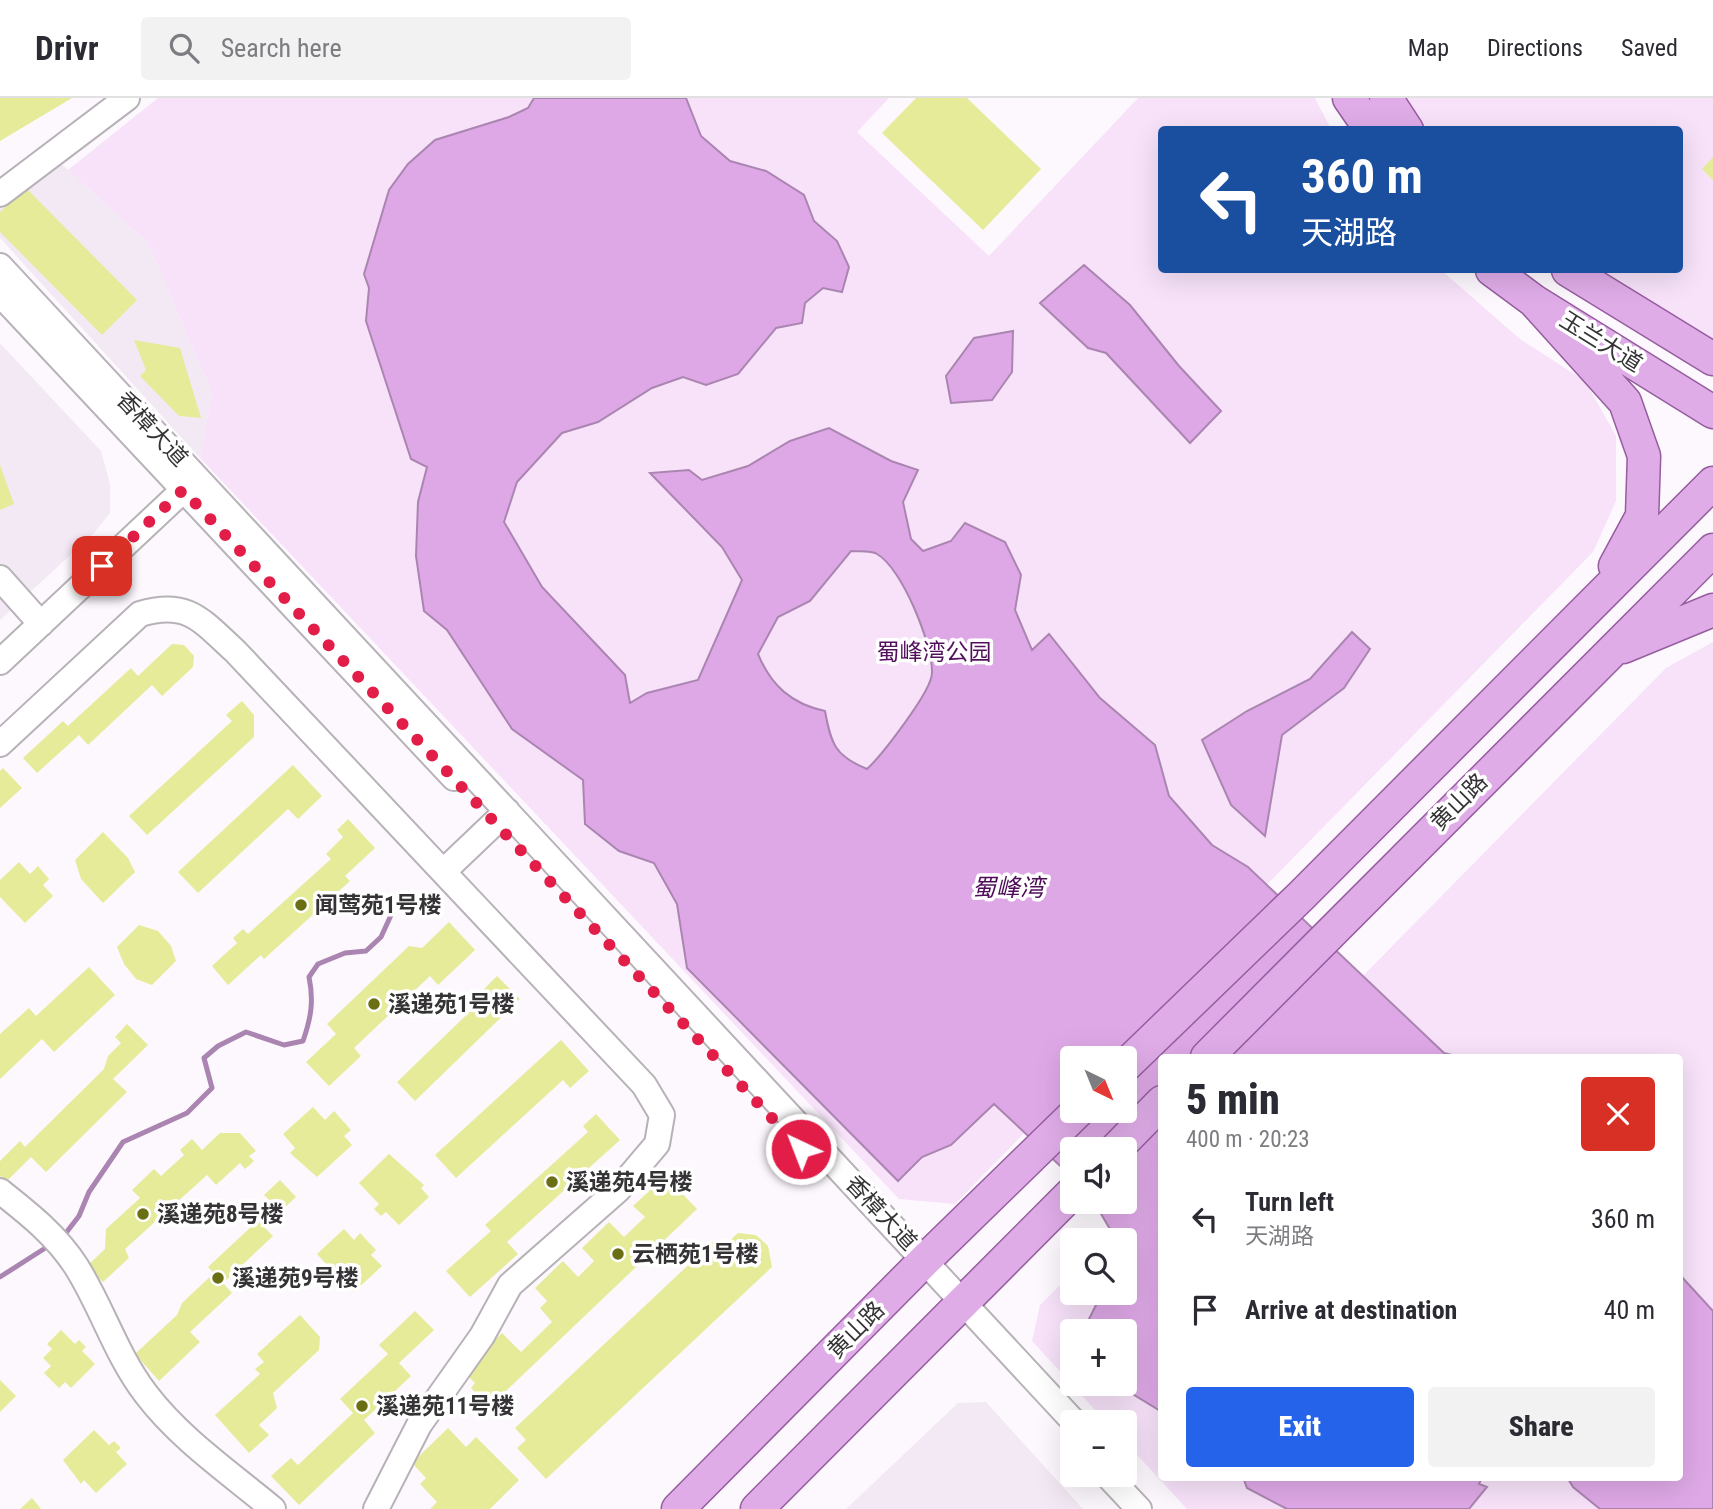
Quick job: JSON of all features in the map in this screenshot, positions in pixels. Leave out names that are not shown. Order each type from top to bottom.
[{"type":"main road","points":[[1349,98],[1368,126]]},
{"type":"main road","points":[[1386,98],[1404,126]]},
{"type":"main road","name":"玉兰大道","points":[[1496,273],[1534,301],[1713,412]]},
{"type":"main road","name":"玉兰大道","points":[[1573,273],[1713,359]]},
{"type":"main road","points":[[1534,301],[1625,402],[1644,456],[1642,516],[1598,598]]},
{"type":"main road","points":[[1138,1053],[1301,896],[1713,483]]},
{"type":"main road","name":"黄山路","points":[[1210,1054],[1606,654],[1713,550]]},
{"type":"main road","points":[[1626,570],[1655,565],[1671,582],[1659,603]]},
{"type":"main road","points":[[1606,654],[1713,610]]},
{"type":"main road","points":[[1128,1137],[1158,1106]]},
{"type":"main road","name":"黄山路","points":[[678,1509],[920,1265],[1065,1124]]},
{"type":"main road","points":[[757,1509],[1060,1205]]},
{"type":"street","points":[[0,194],[127,98]]},
{"type":"street","name":"香樟大道","points":[[0,266],[190,483],[960,1308],[1062,1410]]},
{"type":"street","name":"香樟大道","points":[[0,294],[190,483]]},
{"type":"street","points":[[0,662],[190,483]]},
{"type":"street","points":[[0,578],[41,624]]},
{"type":"street","points":[[0,744],[140,614],[164,607],[193,612],[235,650],[644,1085],[662,1115],[657,1144],[618,1190],[510,1285],[493,1311],[482,1336],[419,1425],[376,1509]]},
{"type":"street","points":[[444,871],[502,817]]},
{"type":"street","points":[[0,1191],[56,1241],[76,1266],[145,1393],[180,1432],[273,1509]]},
{"type":"street","name":"香樟大道","points":[[960,1308],[1060,1424]]},
{"type":"street","points":[[1118,1487],[1139,1509]]},
{"type":"street","points":[[1135,1487],[1155,1509]]},
{"type":"shaded area","points":[[52,155],[148,243],[212,393],[200,458],[0,238],[0,194]]},
{"type":"shaded area","points":[[0,343],[101,451],[110,484],[110,513],[94,533],[0,620]]},
{"type":"shaded area","points":[[986,1402],[1060,1484],[1060,1487],[1063,1487],[1083,1509],[846,1509],[958,1403]]},
{"type":"green space","name":"蜀峰湾公园","points":[[158,98],[889,98],[857,132],[989,256],[1138,98],[1315,98],[1329,126],[1158,126],[1158,273],[1444,273],[1520,339],[1585,381],[1616,436],[1616,501],[1593,552],[1109,1046],[1060,1046],[1060,1096],[955,1204],[899,1199],[200,458],[212,393],[148,243],[68,170]]},
{"type":"green space","points":[[1386,98],[1713,98],[1713,359],[1573,273],[1683,273],[1683,126],[1405,126]]},
{"type":"green space","points":[[1713,642],[1713,1509],[1187,1509],[1161,1481],[1683,1481],[1683,1054],[1286,1054],[1666,668]]},
{"type":"green space","points":[[1158,1185],[1158,1478],[1137,1455],[1137,1410],[1095,1410],[1082,1396],[1137,1396],[1137,1319],[1060,1319],[1060,1372],[1032,1341],[1040,1305],[1060,1285],[1060,1305],[1137,1305],[1137,1228],[1117,1228],[1130,1214],[1137,1214],[1137,1207]]},
{"type":"water","name":"蜀峰湾","points":[[534,98],[686,98],[701,136],[730,161],[766,171],[804,195],[814,221],[837,241],[849,267],[842,292],[823,288],[805,303],[802,323],[776,328],[738,374],[706,385],[683,377],[652,388],[598,422],[562,433],[517,482],[504,522],[542,587],[625,675],[630,703],[647,693],[698,680],[742,580],[722,547],[650,473],[689,470],[702,480],[748,466],[790,441],[829,428],[891,461],[918,470],[903,502],[911,539],[923,551],[951,541],[965,523],[1005,542],[1021,575],[1015,610],[1032,650],[1049,634],[1100,698],[1155,745],[1169,796],[1212,845],[1248,867],[1448,1054],[1158,1054],[1158,1410],[1136,1396],[1137,1319],[1089,1319],[1096,1305],[1137,1305],[1137,1228],[1109,1228],[1101,1214],[1137,1214],[1137,1137],[1060,1137],[1060,1166],[994,1104],[951,1145],[922,1157],[898,1181],[687,968],[677,904],[654,863],[619,851],[585,824],[583,780],[512,729],[447,630],[424,611],[416,556],[418,502],[427,467],[411,459],[366,321],[369,288],[364,274],[389,190],[408,164],[435,140],[509,117],[528,108]],"holes":[[[851,551],[874,553],[887,562],[906,590],[922,627],[932,673],[930,682],[915,708],[867,769],[848,759],[836,748],[825,711],[802,704],[784,692],[769,675],[758,654],[778,617],[810,601]]]},
{"type":"water","points":[[1084,265],[1130,305],[1179,366],[1221,411],[1190,443],[1106,353],[1088,348],[1040,303]]},
{"type":"water","points":[[1013,331],[1012,372],[992,400],[951,403],[946,376],[974,338]]},
{"type":"water","points":[[1352,632],[1370,649],[1344,688],[1282,735],[1265,836],[1231,805],[1202,740],[1247,711],[1310,679]]},
{"type":"water","points":[[1683,1278],[1713,1311],[1713,1509],[1600,1509],[1569,1481],[1683,1481]]},
{"type":"water","points":[[1244,1481],[1480,1481],[1479,1484],[1487,1487],[1469,1509],[1287,1509],[1247,1488]]},
{"type":"building","points":[[0,98],[72,98],[0,141]]},
{"type":"building","points":[[916,98],[967,98],[1041,169],[983,230],[882,133]]},
{"type":"building","points":[[1713,157],[1713,180],[1702,169]]},
{"type":"building","points":[[25,187],[137,300],[102,335],[0,232],[0,212]]},
{"type":"building","points":[[134,340],[180,348],[201,418],[179,416],[140,376],[146,370]]},
{"type":"building","points":[[0,465],[14,504],[0,510]]},
{"type":"building","points":[[172,644],[184,645],[194,656],[193,667],[162,696],[152,685],[88,745],[79,735],[37,773],[23,758],[63,721],[68,726],[131,668],[138,676]]},
{"type":"building","points":[[242,701],[254,715],[254,737],[147,835],[129,816],[232,721],[226,715]]},
{"type":"building","points":[[293,765],[322,796],[298,819],[288,809],[198,893],[178,872]]},
{"type":"building","points":[[3,768],[22,788],[0,808],[0,771]]},
{"type":"building","name":"闻莺苑1号楼","points":[[348,819],[375,848],[345,876],[350,881],[264,959],[261,955],[228,985],[212,966],[237,943],[233,938],[243,929],[248,934],[331,859],[326,854],[343,837],[337,830]]},
{"type":"building","points":[[103,832],[128,858],[135,872],[103,903],[81,879],[75,860]]},
{"type":"building","points":[[19,862],[30,874],[38,866],[49,879],[43,885],[53,896],[25,923],[0,897],[0,880]]},
{"type":"building","name":"溪递苑1号楼","points":[[449,922],[475,950],[438,985],[430,976],[354,1048],[361,1056],[329,1086],[306,1062],[336,1034],[327,1024],[409,946],[422,948]]},
{"type":"building","points":[[139,925],[158,931],[171,946],[176,961],[152,985],[136,979],[124,964],[117,947]]},
{"type":"building","points":[[89,967],[115,995],[54,1052],[42,1039],[0,1079],[0,1034],[29,1008],[36,1016]]},
{"type":"building","points":[[497,976],[520,999],[415,1101],[397,1082],[485,997],[481,992]]},
{"type":"building","points":[[127,1024],[148,1045],[113,1079],[127,1092],[46,1172],[31,1157],[6,1182],[0,1176],[0,1161],[20,1141],[25,1147],[104,1069],[108,1056],[121,1043],[115,1037]]},
{"type":"building","points":[[561,1040],[589,1071],[570,1088],[563,1080],[456,1178],[435,1155]]},
{"type":"building","points":[[313,1107],[325,1120],[334,1111],[351,1130],[344,1136],[352,1145],[317,1177],[290,1153],[295,1148],[283,1134]]},
{"type":"building","name":"溪递苑4号楼","points":[[596,1114],[620,1140],[507,1242],[518,1254],[470,1297],[446,1271],[491,1231],[485,1225],[588,1132],[583,1126]]},
{"type":"building","name":"溪递苑8号楼","points":[[220,1133],[240,1133],[256,1151],[249,1156],[254,1161],[245,1169],[240,1163],[216,1185],[207,1175],[125,1249],[129,1258],[103,1282],[87,1266],[105,1249],[106,1229],[140,1198],[132,1190],[154,1169],[161,1176],[184,1155],[180,1150],[192,1139],[202,1150]]},
{"type":"building","points":[[389,1154],[424,1185],[421,1188],[429,1197],[399,1225],[386,1212],[381,1216],[374,1209],[379,1204],[359,1183]]},
{"type":"building","name":"溪递苑9号楼","points":[[280,1180],[296,1197],[264,1227],[273,1236],[223,1283],[232,1293],[190,1332],[200,1342],[159,1381],[135,1354],[177,1315],[182,1303],[214,1273],[208,1267],[253,1225],[249,1220],[270,1201],[264,1195]]},
{"type":"building","name":"云栖苑1号楼","points":[[659,1182],[666,1189],[672,1183],[697,1209],[489,1407],[471,1388],[475,1383],[463,1371],[502,1333],[521,1352],[552,1322],[540,1308],[547,1301],[535,1288],[563,1261],[578,1277],[594,1261],[582,1248],[609,1222],[624,1237],[645,1217],[633,1206]]},
{"type":"building","points":[[344,1229],[354,1240],[360,1233],[376,1250],[371,1255],[382,1266],[354,1292],[348,1286],[343,1291],[321,1269],[326,1264],[317,1254]]},
{"type":"building","points":[[738,1233],[756,1235],[768,1246],[772,1267],[546,1479],[517,1448],[526,1440],[515,1428],[716,1239],[724,1246]]},
{"type":"building","name":"溪递苑11号楼","points":[[415,1311],[434,1330],[399,1363],[411,1376],[364,1420],[375,1433],[299,1505],[271,1476],[291,1458],[298,1465],[353,1413],[340,1399],[388,1354],[379,1345]]},
{"type":"building","points":[[300,1315],[320,1337],[319,1350],[273,1393],[277,1408],[259,1425],[269,1435],[249,1453],[215,1415],[260,1374],[255,1369],[264,1362],[257,1354]]},
{"type":"building","points":[[61,1330],[75,1344],[79,1340],[86,1347],[82,1351],[95,1364],[71,1388],[65,1382],[59,1388],[44,1373],[51,1366],[43,1358],[52,1349],[47,1344]]},
{"type":"building","points":[[0,1380],[16,1396],[0,1412]]},
{"type":"building","points":[[448,1428],[466,1447],[476,1437],[519,1480],[490,1509],[430,1509],[437,1502],[420,1484],[426,1478],[412,1463]]},
{"type":"building","points":[[94,1430],[109,1445],[114,1441],[121,1448],[116,1452],[127,1464],[96,1493],[84,1480],[81,1484],[63,1460]]},
{"type":"building","points":[[32,1498],[41,1509],[20,1509]]},
{"type":"waterway","points":[[62,1238],[79,1216],[89,1192],[123,1142],[187,1113],[212,1088],[204,1058],[218,1046],[246,1032],[284,1045],[303,1041],[311,1009],[309,977],[318,964],[345,953],[366,951],[381,937],[392,913]]},
{"type":"waterway","points":[[0,1277],[50,1245]]},
{"type":"place","name":"闻莺苑1号楼","points":[[301,905]]},
{"type":"place","name":"溪递苑1号楼","points":[[374,1004]]},
{"type":"place","name":"溪递苑4号楼","points":[[552,1182]]},
{"type":"place","name":"溪递苑8号楼","points":[[143,1214]]},
{"type":"place","name":"云栖苑1号楼","points":[[618,1254]]},
{"type":"place","name":"溪递苑9号楼","points":[[218,1278]]},
{"type":"place","name":"溪递苑11号楼","points":[[362,1406]]},
{"type":"route","points":[[102,566],[183,490],[801,1149]]}]
